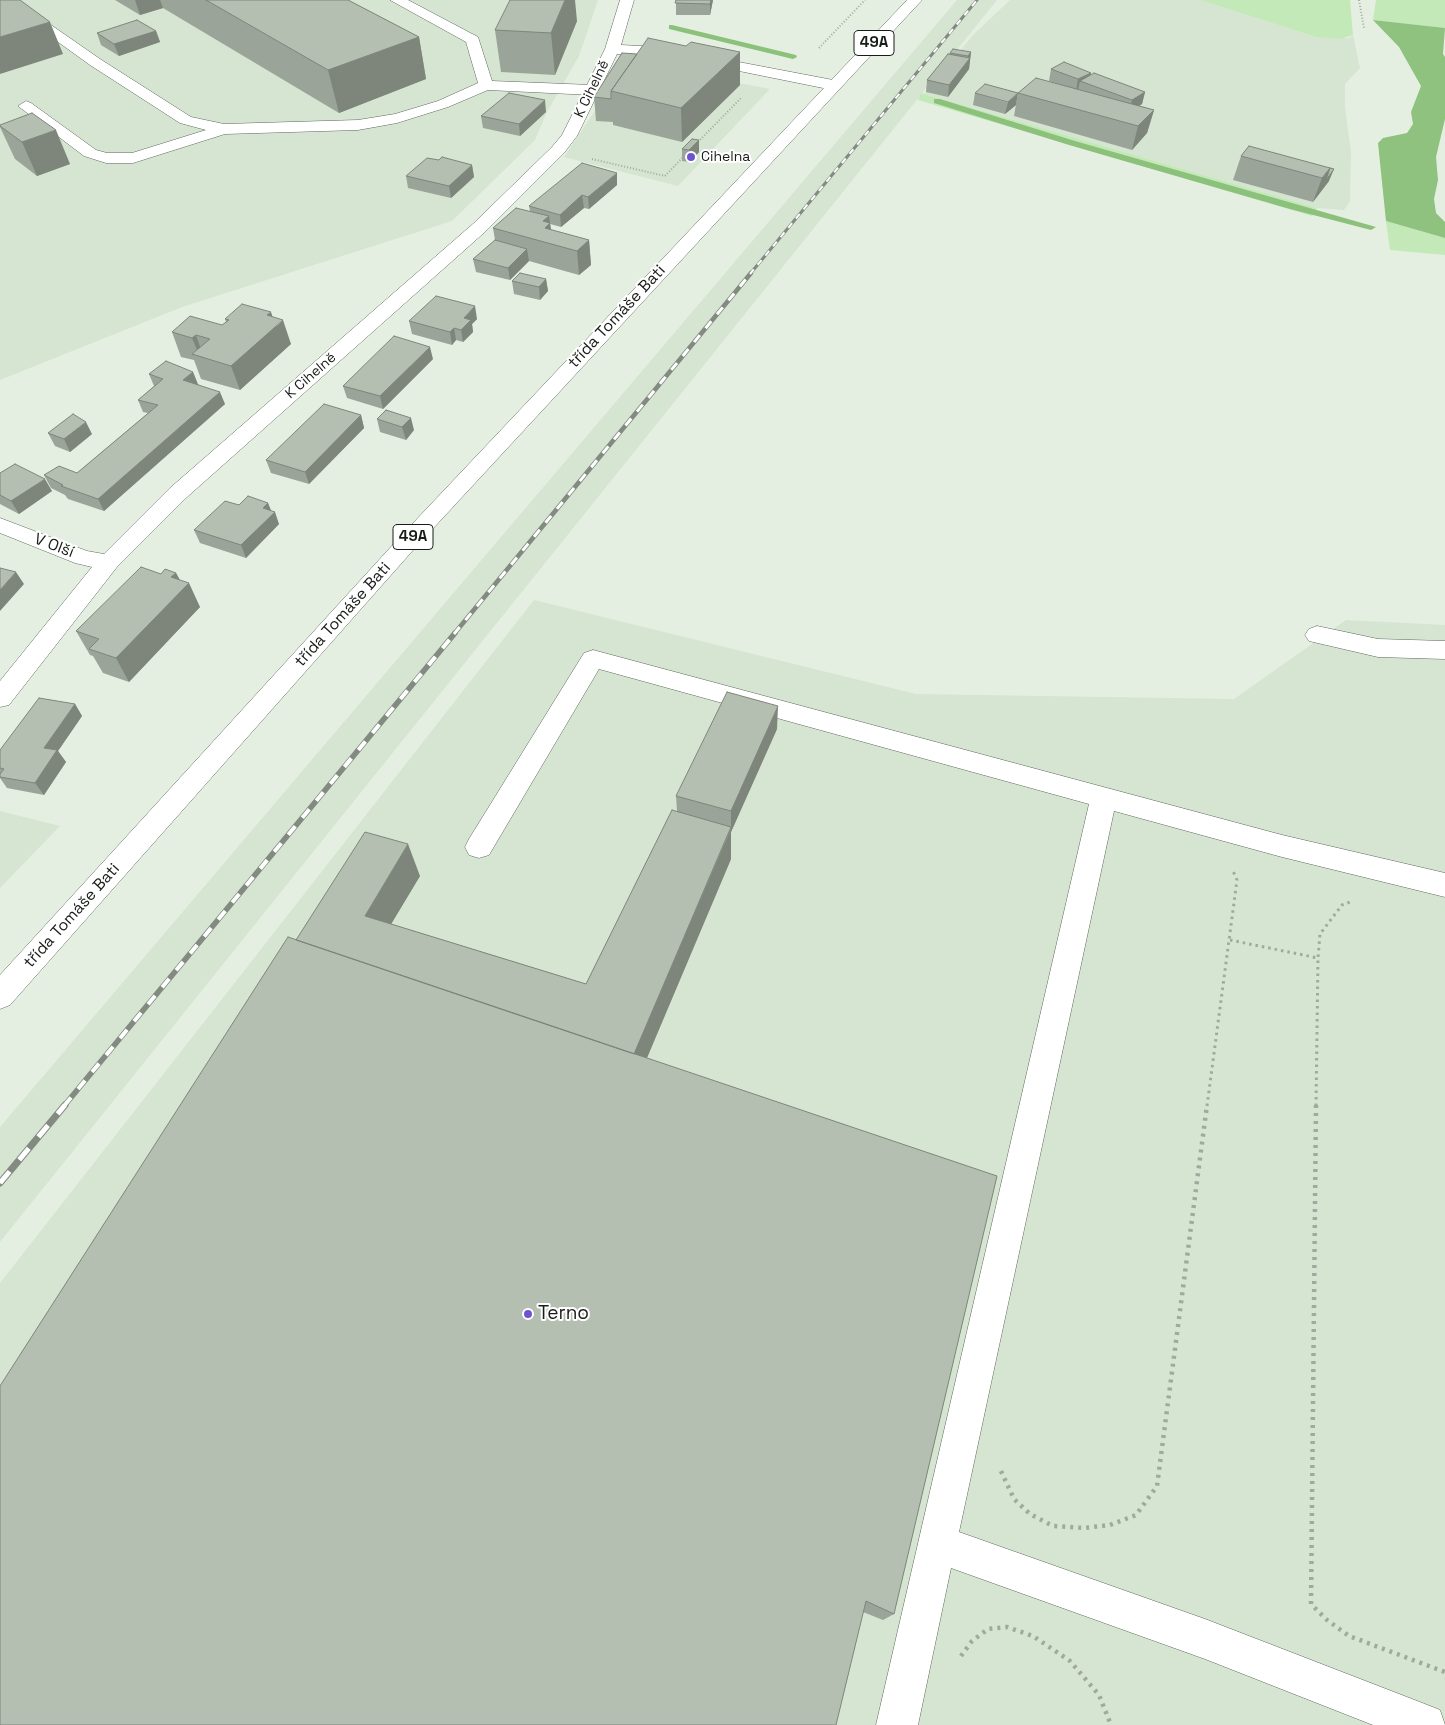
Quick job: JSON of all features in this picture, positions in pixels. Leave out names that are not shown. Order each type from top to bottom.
[{"type":"street","points":[[6,0],[95,62],[186,120],[224,129],[358,125],[397,118],[443,104],[486,85],[592,90]]},
{"type":"street","points":[[397,0],[473,40],[486,85]]},
{"type":"street","name":"K Cihelně","points":[[0,698],[108,562],[178,493],[480,227],[569,136],[612,49],[627,0]]},
{"type":"street","name":"49A","points":[[833,85],[915,0]]},
{"type":"street","points":[[612,49],[660,50],[833,85]]},
{"type":"street","name":"třída Tomáše Bati","points":[[0,996],[401,550],[833,85]]},
{"type":"street","points":[[26,106],[90,153],[106,158],[133,158],[224,129]]},
{"type":"street","name":"V Olší","points":[[0,525],[82,558],[108,562]]},
{"type":"street","points":[[1318,636],[1378,648],[1445,650]]},
{"type":"street","points":[[479,847],[593,659],[1282,846],[1445,885]]},
{"type":"street","points":[[897,1725],[936,1543],[1104,798]]},
{"type":"street","points":[[936,1543],[1205,1639],[1425,1725]]},
{"type":"path","points":[[819,48],[865,0]]},
{"type":"path","points":[[1359,0],[1364,28]]},
{"type":"path","points":[[961,1436],[1001,1451],[1001,1473],[1014,1499],[1030,1514],[1053,1526],[1084,1528],[1110,1525],[1136,1515],[1157,1486],[1230,940],[1237,880],[1232,869]]},
{"type":"path","points":[[1359,900],[1342,904],[1320,934],[1318,958],[1311,1604],[1326,1620],[1349,1636],[1445,1672]]},
{"type":"path","points":[[1230,940],[1318,958]]},
{"type":"path","points":[[914,1647],[956,1663],[972,1641],[988,1629],[1007,1628],[1034,1636],[1070,1661],[1099,1695],[1111,1725]]},
{"type":"shaded area","points":[[0,0],[598,0],[579,56],[547,112],[535,140],[452,221],[182,307],[0,380]]},
{"type":"shaded area","points":[[957,0],[997,0],[0,1242],[0,1127]]},
{"type":"shaded area","points":[[1010,0],[1200,0],[1316,37],[1349,38],[1353,35],[1360,68],[1345,84],[1345,107],[1351,152],[1350,201],[1344,210],[1317,208],[924,94],[973,35]]},
{"type":"shaded area","points":[[645,65],[770,89],[678,186],[564,157],[623,69]]},
{"type":"shaded area","points":[[534,600],[916,694],[1234,699],[1346,620],[1445,625],[1445,1725],[0,1725],[0,1283]]},
{"type":"shaded area","points":[[0,811],[60,826],[0,888]]},
{"type":"green space","points":[[1200,0],[1350,0],[1353,35],[1340,39],[1316,37]]},
{"type":"green space","points":[[1376,0],[1445,0],[1445,28],[1373,20]]},
{"type":"green space","points":[[1373,20],[1445,28],[1443,54],[1445,57],[1445,119],[1436,157],[1438,180],[1434,199],[1436,213],[1445,222],[1445,238],[1386,221],[1378,143],[1383,138],[1407,133],[1413,124],[1411,112],[1421,86],[1399,47]]},
{"type":"green space","points":[[921,93],[1317,208],[1312,216],[918,100]]},
{"type":"green space","points":[[1386,221],[1445,238],[1445,255],[1390,250]]},
{"type":"building","points":[[0,0],[20,0],[50,22],[0,37]]},
{"type":"building","points":[[206,0],[348,0],[419,37],[328,70]]},
{"type":"building","points":[[510,0],[565,0],[551,33],[495,30]]},
{"type":"building","points":[[676,0],[711,0],[710,4],[675,3]]},
{"type":"building","points":[[137,20],[156,31],[114,44],[97,33]]},
{"type":"building","points":[[648,38],[686,46],[691,42],[740,52],[681,108],[611,91]]},
{"type":"building","points":[[953,49],[971,52],[968,56],[950,53]]},
{"type":"building","points":[[622,53],[637,54],[611,91],[611,99],[594,97]]},
{"type":"building","points":[[948,54],[970,58],[949,85],[927,80]]},
{"type":"building","points":[[1064,62],[1091,73],[1078,79],[1051,69]]},
{"type":"building","points":[[1094,73],[1145,92],[1132,100],[1080,81]]},
{"type":"building","points":[[1036,78],[1154,110],[1138,126],[1018,93]]},
{"type":"building","points":[[985,84],[1018,93],[1008,102],[975,93]]},
{"type":"building","points":[[509,93],[545,100],[519,124],[481,116]]},
{"type":"building","points":[[32,113],[56,130],[22,142],[0,126],[0,125]]},
{"type":"building","points":[[692,139],[699,140],[689,150],[682,149]]},
{"type":"building","points":[[1249,146],[1330,168],[1322,178],[1241,156]]},
{"type":"building","points":[[442,157],[472,165],[449,186],[406,176],[427,158],[439,160]]},
{"type":"building","points":[[582,163],[617,173],[588,197],[582,195],[560,215],[529,206]]},
{"type":"building","points":[[1330,168],[1334,169],[1326,180]]},
{"type":"building","points":[[516,208],[549,216],[543,221],[550,223],[545,228],[589,240],[577,251],[493,228]]},
{"type":"building","points":[[495,240],[527,249],[508,268],[473,259]]},
{"type":"building","points":[[520,273],[546,279],[539,287],[512,281]]},
{"type":"building","points":[[436,296],[475,306],[464,318],[471,320],[461,330],[454,328],[450,332],[409,321]]},
{"type":"building","points":[[242,304],[271,312],[267,315],[283,320],[231,366],[192,354],[210,339],[196,335],[192,338],[172,332],[190,316],[222,325],[229,320],[225,319]]},
{"type":"building","points":[[394,336],[430,347],[380,396],[343,386]]},
{"type":"building","points":[[166,361],[193,372],[183,380],[220,392],[98,499],[61,486],[63,485],[44,475],[59,466],[77,473],[158,405],[138,400],[163,379],[149,374]]},
{"type":"building","points":[[324,404],[361,415],[305,472],[266,460]]},
{"type":"building","points":[[386,410],[411,418],[402,427],[377,419]]},
{"type":"building","points":[[73,414],[86,422],[64,439],[48,433]]},
{"type":"building","points":[[15,464],[45,479],[11,501],[0,495],[0,473]]},
{"type":"building","points":[[248,496],[268,503],[263,508],[275,512],[241,545],[194,530],[225,501],[239,505]]},
{"type":"building","points":[[141,567],[161,574],[165,569],[176,573],[171,577],[189,583],[116,658],[89,649],[99,639],[76,631]]},
{"type":"building","points":[[0,568],[16,572],[0,590]]},
{"type":"building","points":[[727,692],[778,706],[731,811],[676,796]]},
{"type":"building","points":[[39,698],[75,704],[44,748],[57,750],[35,783],[0,777],[4,769],[0,768],[0,750]]},
{"type":"building","points":[[672,810],[731,827],[634,1054],[296,940],[365,832],[408,844],[365,916],[586,984]]},
{"type":"building","name":"Terno","points":[[288,937],[997,1176],[894,1614],[866,1601],[836,1725],[0,1725],[0,1386]]},
{"type":"waterway","points":[[672,27],[793,57]]},
{"type":"waterway","points":[[937,101],[1072,143],[1293,207],[1371,227]]},
{"type":"railway","points":[[750,274],[977,0]]},
{"type":"railway","points":[[454,634],[751,273]]},
{"type":"railway","points":[[64,1106],[455,633]]},
{"type":"railway","points":[[0,1183],[65,1105]]},
{"type":"place","name":"Cihelna","points":[[691,157]]},
{"type":"place","name":"Terno","points":[[528,1314]]}]
